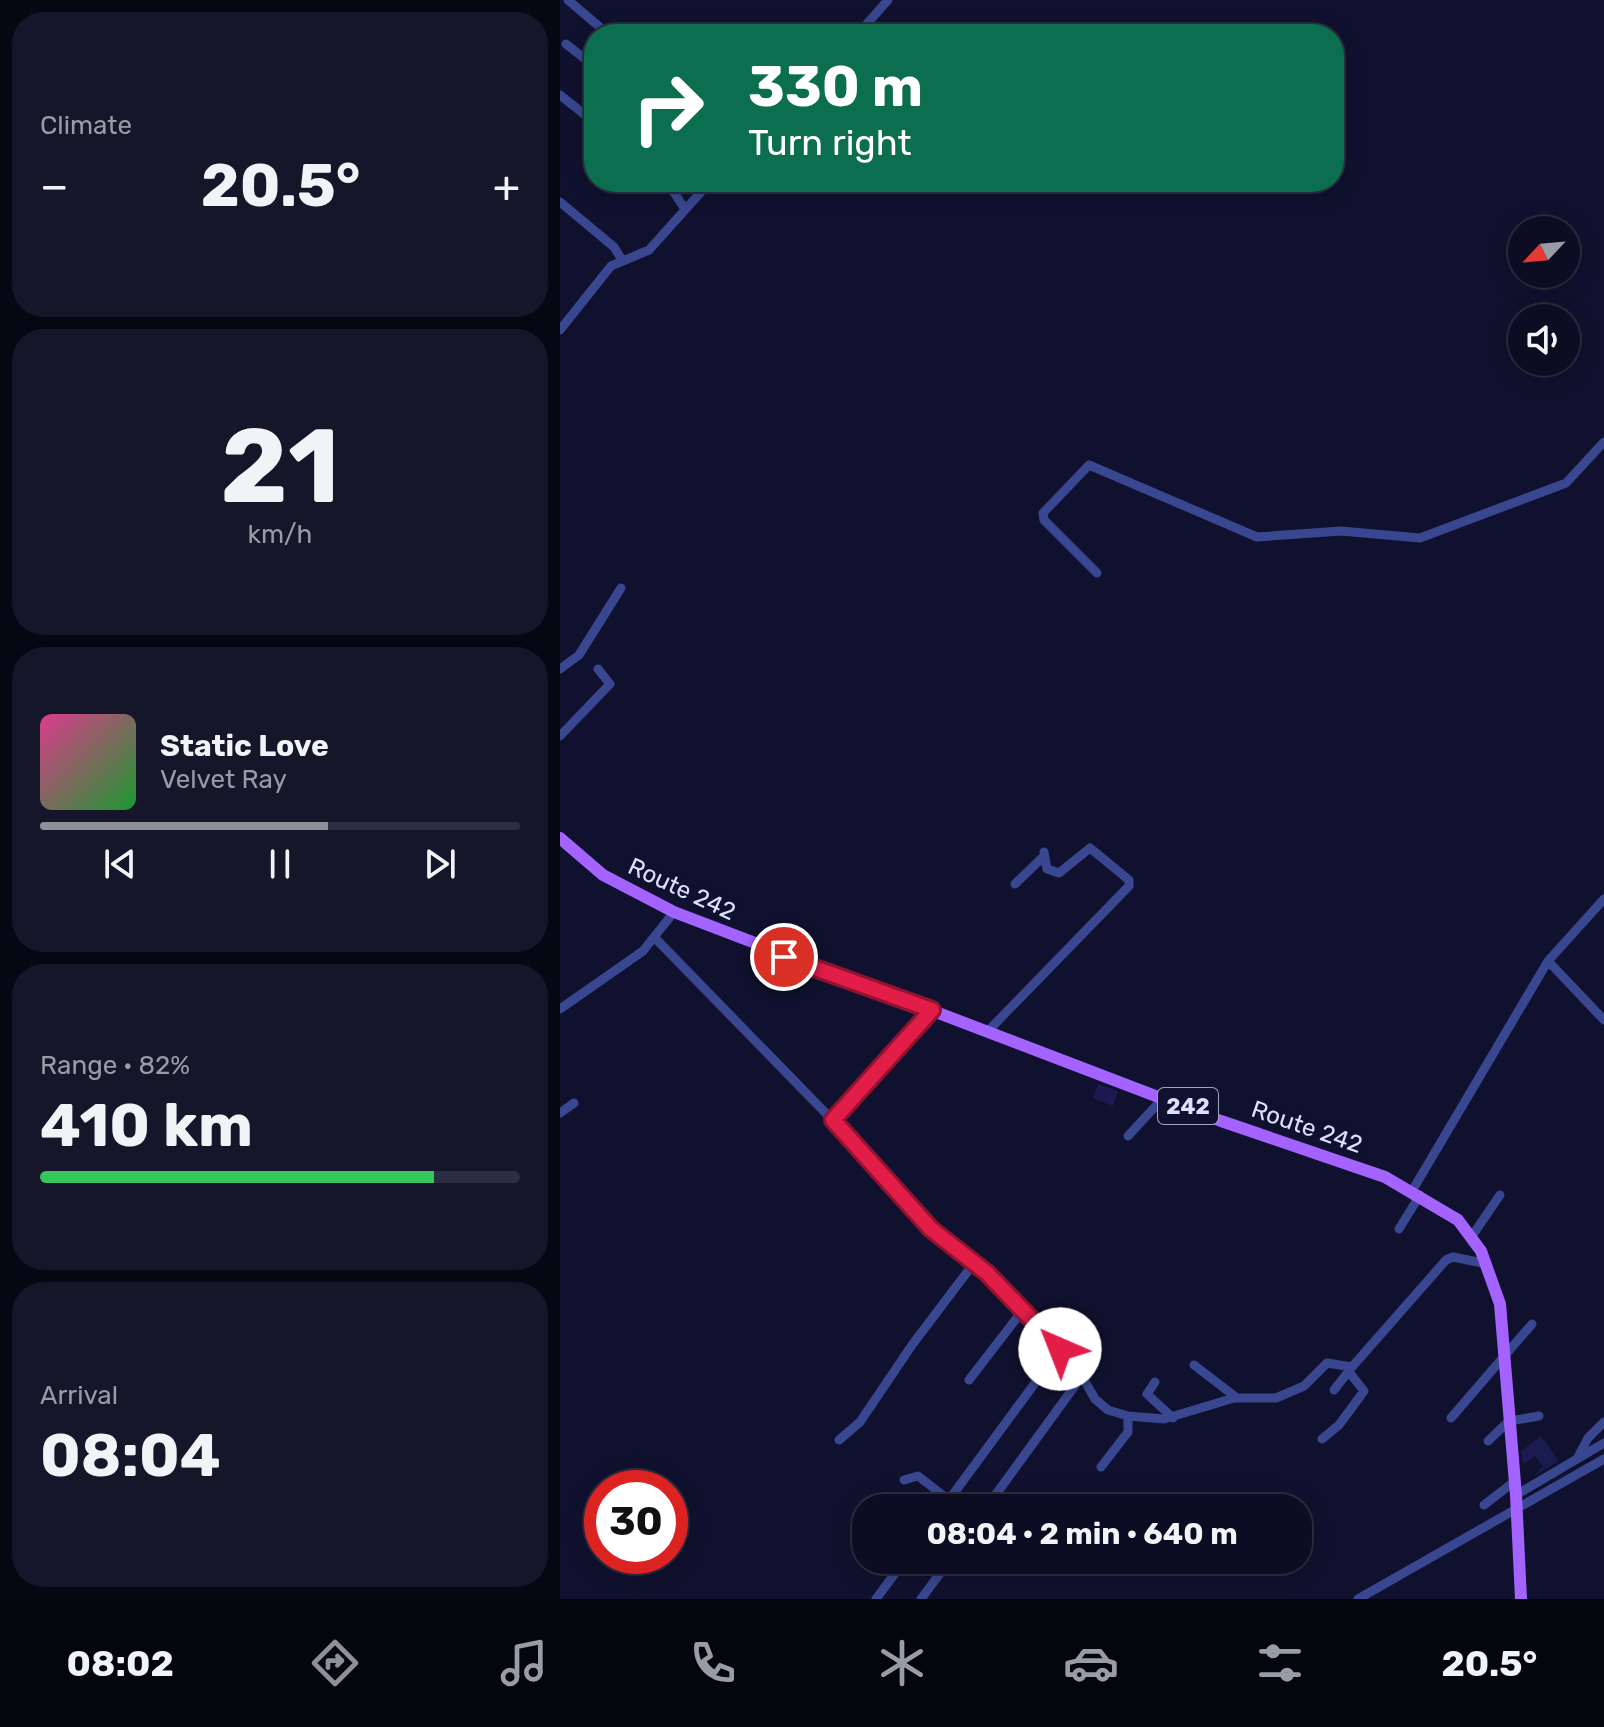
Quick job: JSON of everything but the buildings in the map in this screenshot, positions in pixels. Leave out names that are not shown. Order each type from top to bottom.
[{"type":"main road","name":"Route 242","points":[[560,838],[610,880],[674,912],[1221,1121],[1381,1176],[1416,1193],[1458,1220],[1472,1236],[1487,1264],[1500,1304],[1521,1599]]},
{"type":"street","points":[[568,0],[596,24]]},
{"type":"street","points":[[867,24],[888,0]]},
{"type":"street","points":[[566,44],[584,58]]},
{"type":"street","points":[[560,95],[584,114]]},
{"type":"street","points":[[674,192],[685,209]]},
{"type":"street","points":[[560,330],[611,266],[649,250],[701,192]]},
{"type":"street","points":[[560,202],[614,247],[622,260]]},
{"type":"street","points":[[1097,573],[1044,520],[1043,513],[1089,465],[1257,537],[1341,531],[1420,538],[1566,483],[1604,442]]},
{"type":"street","points":[[560,669],[579,655],[621,588]]},
{"type":"street","points":[[560,736],[610,684],[598,669]]},
{"type":"street","points":[[988,1031],[1129,886],[1129,880],[1090,848],[1059,873],[1049,872],[1044,854],[1015,884]]},
{"type":"street","points":[[1399,1229],[1416,1193],[1548,961],[1604,899]]},
{"type":"street","points":[[560,1009],[656,939],[674,912]]},
{"type":"street","points":[[656,939],[833,1120],[931,1229],[974,1263],[1023,1310],[1060,1349],[1102,1406],[1128,1416],[1173,1418],[1237,1398],[1279,1397],[1304,1386],[1327,1363],[1350,1370],[1364,1391],[1343,1420],[1322,1439]]},
{"type":"street","points":[[1548,961],[1604,1020]]},
{"type":"street","points":[[833,1120],[932,1010]]},
{"type":"street","points":[[1128,1136],[1164,1097]]},
{"type":"street","points":[[560,1113],[574,1103]]},
{"type":"street","points":[[1472,1236],[1500,1195]]},
{"type":"street","points":[[1334,1390],[1446,1260],[1453,1257],[1487,1264]]},
{"type":"street","points":[[839,1440],[860,1422],[912,1345],[974,1263]]},
{"type":"street","points":[[969,1380],[1023,1310]]},
{"type":"street","points":[[1451,1418],[1532,1324]]},
{"type":"street","points":[[953,1494],[1060,1349]]},
{"type":"street","points":[[1194,1365],[1237,1398]]},
{"type":"street","points":[[996,1494],[1082,1376]]},
{"type":"street","points":[[1155,1382],[1147,1394],[1165,1406],[1173,1418]]},
{"type":"street","points":[[1101,1467],[1128,1432],[1128,1416]]},
{"type":"street","points":[[1488,1441],[1510,1420],[1539,1416]]},
{"type":"street","points":[[1578,1457],[1588,1438],[1604,1422]]},
{"type":"street","points":[[1516,1495],[1604,1443]]},
{"type":"street","points":[[1358,1599],[1604,1459]]},
{"type":"street","points":[[904,1480],[918,1476],[936,1494]]},
{"type":"street","points":[[1484,1505],[1515,1481]]},
{"type":"street","points":[[876,1599],[895,1574]]},
{"type":"street","points":[[921,1599],[940,1574]]},
{"type":"route","points":[[784,957],[932,1010],[833,1120],[931,1229],[987,1273],[1060,1349]]}]
